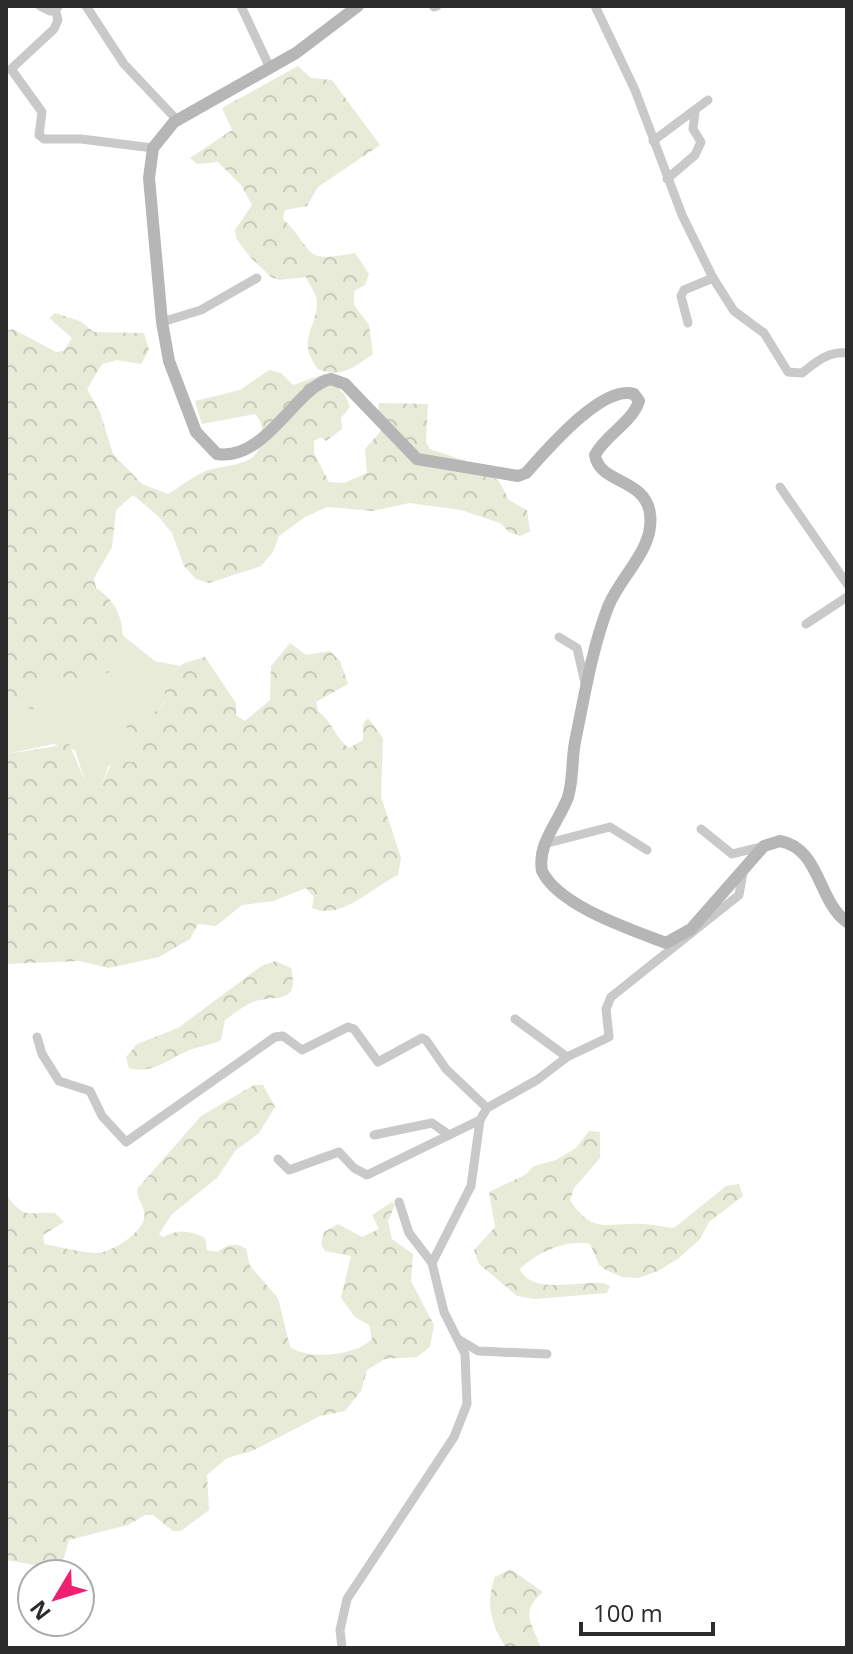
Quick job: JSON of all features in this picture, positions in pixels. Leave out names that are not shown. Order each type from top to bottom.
[{"type":"street","points":[[40,6],[46,11],[58,7],[54,29],[11,69],[42,112],[39,135],[51,140],[81,139],[153,148]]},
{"type":"street","points":[[86,6],[129,71],[177,120]]},
{"type":"street","points":[[241,6],[270,68]]},
{"type":"street","points":[[358,6],[327,33],[177,120],[153,148],[149,178],[162,322],[169,361],[191,423],[202,441],[217,454],[233,454],[273,431],[315,385],[331,379],[345,384],[417,459],[518,476],[526,473],[596,405],[627,392],[637,397],[639,405],[633,414],[601,443],[595,455],[604,472],[628,482],[640,493],[650,515],[649,534],[609,605],[590,659],[568,796],[544,844],[542,871],[554,887],[594,913],[666,943],[691,929],[764,846]]},
{"type":"street","points":[[595,6],[635,90],[667,179],[713,278],[734,311],[764,333],[788,372],[802,373],[820,358],[833,353],[847,353]]},
{"type":"street","points":[[653,141],[708,100]]},
{"type":"street","points":[[667,179],[695,155],[701,142],[693,129],[695,112]]},
{"type":"street","points":[[162,322],[201,310],[257,278]]},
{"type":"street","points":[[688,323],[681,296],[684,290],[713,278]]},
{"type":"street","points":[[780,487],[847,584]]},
{"type":"street","points":[[806,624],[847,597]]},
{"type":"street","points":[[559,637],[577,648],[586,686]]},
{"type":"street","points":[[544,844],[610,827],[647,850]]},
{"type":"street","points":[[701,829],[732,854],[780,841],[799,849],[836,910],[847,922]]},
{"type":"street","points":[[432,1263],[471,1186],[480,1120],[487,1108],[537,1080],[567,1057],[609,1037],[606,1009],[611,997],[739,895],[744,867]]},
{"type":"street","points":[[515,1019],[567,1057]]},
{"type":"street","points":[[37,1037],[42,1054],[59,1081],[90,1091],[102,1116],[126,1142],[275,1037],[283,1036],[302,1050],[348,1027],[354,1029],[378,1062],[422,1038],[426,1040],[446,1069],[487,1108]]},
{"type":"street","points":[[278,1159],[289,1170],[339,1152],[354,1168],[367,1175],[480,1120]]},
{"type":"street","points":[[374,1135],[432,1123],[449,1135]]},
{"type":"street","points":[[342,1648],[340,1630],[347,1599],[462,1422],[469,1384],[465,1354],[437,1292],[432,1263],[409,1233],[399,1202]]},
{"type":"street","points":[[458,1339],[478,1351],[547,1354]]},
{"type":"green space","points":[[298,66],[311,78],[332,80],[380,145],[318,187],[307,206],[285,210],[283,219],[317,256],[355,253],[369,274],[365,285],[354,291],[354,305],[369,325],[373,354],[353,367],[334,373],[318,369],[308,350],[317,301],[306,277],[279,280],[271,277],[250,257],[236,238],[235,230],[252,205],[241,185],[218,162],[197,164],[190,158],[232,130],[222,108]]},
{"type":"green space","points":[[55,313],[80,321],[94,332],[144,333],[149,350],[141,364],[117,360],[102,364],[87,389],[100,412],[113,454],[142,484],[168,494],[206,471],[249,460],[260,448],[262,428],[255,414],[202,424],[195,401],[240,390],[269,370],[281,373],[293,385],[324,374],[345,395],[350,407],[341,418],[342,429],[326,441],[321,437],[314,441],[314,453],[329,482],[344,483],[367,473],[365,449],[386,425],[378,414],[379,403],[428,404],[426,442],[430,449],[466,461],[499,481],[509,500],[527,510],[530,532],[520,536],[509,532],[500,523],[461,510],[409,503],[373,511],[327,507],[305,517],[279,536],[273,552],[261,566],[209,583],[196,579],[184,566],[172,533],[158,516],[133,495],[116,510],[112,547],[94,578],[96,588],[111,602],[120,617],[123,656],[108,673],[96,671],[79,681],[64,678],[52,682],[44,691],[39,706],[32,710],[20,701],[6,708],[6,331],[13,329],[56,352],[64,351],[72,338],[49,318]]},
{"type":"green space","points":[[122,635],[155,661],[180,666],[166,678],[168,697],[132,741],[147,757],[145,769],[109,765],[101,787],[85,781],[75,750],[53,744],[6,754],[6,708],[20,701],[32,710],[39,706],[44,691],[52,682],[64,678],[79,681],[96,671],[123,642]]},
{"type":"green space","points":[[290,643],[306,655],[330,651],[340,661],[348,684],[316,702],[318,711],[344,744],[349,748],[363,740],[363,724],[368,718],[383,738],[381,797],[401,858],[398,875],[356,901],[334,910],[312,908],[314,897],[306,888],[273,901],[242,905],[216,926],[198,924],[190,939],[159,957],[109,968],[79,961],[6,964],[6,754],[69,744],[85,781],[101,787],[112,762],[134,762],[145,768],[147,757],[132,741],[125,722],[132,714],[149,717],[161,706],[165,700],[166,678],[184,663],[205,657],[236,703],[236,715],[245,721],[270,700],[271,666]]},
{"type":"green space","points":[[275,961],[291,968],[293,980],[289,993],[253,1002],[239,1010],[225,1020],[221,1040],[153,1067],[129,1068],[126,1057],[137,1044],[178,1028],[260,967]]},
{"type":"green space","points":[[254,1085],[263,1085],[275,1107],[259,1133],[235,1151],[217,1178],[172,1214],[159,1234],[163,1237],[179,1232],[194,1233],[205,1238],[207,1250],[217,1252],[231,1245],[246,1249],[250,1266],[278,1298],[290,1347],[308,1354],[332,1354],[355,1349],[372,1339],[369,1325],[355,1317],[341,1298],[351,1256],[325,1251],[321,1244],[324,1232],[338,1224],[362,1237],[379,1229],[372,1215],[392,1202],[395,1205],[388,1221],[392,1239],[413,1254],[411,1281],[434,1325],[430,1347],[417,1357],[385,1359],[367,1370],[361,1391],[345,1411],[320,1416],[252,1451],[227,1458],[207,1475],[209,1510],[181,1531],[173,1531],[153,1515],[145,1515],[128,1525],[69,1540],[64,1558],[6,1560],[6,1195],[23,1212],[55,1213],[64,1222],[43,1235],[44,1244],[89,1252],[108,1250],[131,1237],[142,1225],[144,1212],[137,1189],[201,1116]]},
{"type":"green space","points":[[589,1131],[600,1132],[600,1158],[574,1188],[570,1200],[586,1219],[594,1223],[674,1228],[726,1186],[739,1184],[743,1196],[709,1222],[700,1239],[679,1258],[658,1271],[638,1278],[622,1277],[599,1265],[590,1244],[572,1243],[543,1252],[520,1269],[525,1277],[534,1282],[557,1285],[603,1283],[610,1286],[607,1293],[535,1299],[517,1296],[479,1264],[474,1250],[495,1227],[489,1192],[525,1175],[534,1166],[556,1160],[576,1148]]},
{"type":"green space","points":[[510,1569],[543,1592],[529,1612],[541,1648],[506,1648],[497,1630],[491,1613],[490,1596],[495,1577]]}]
